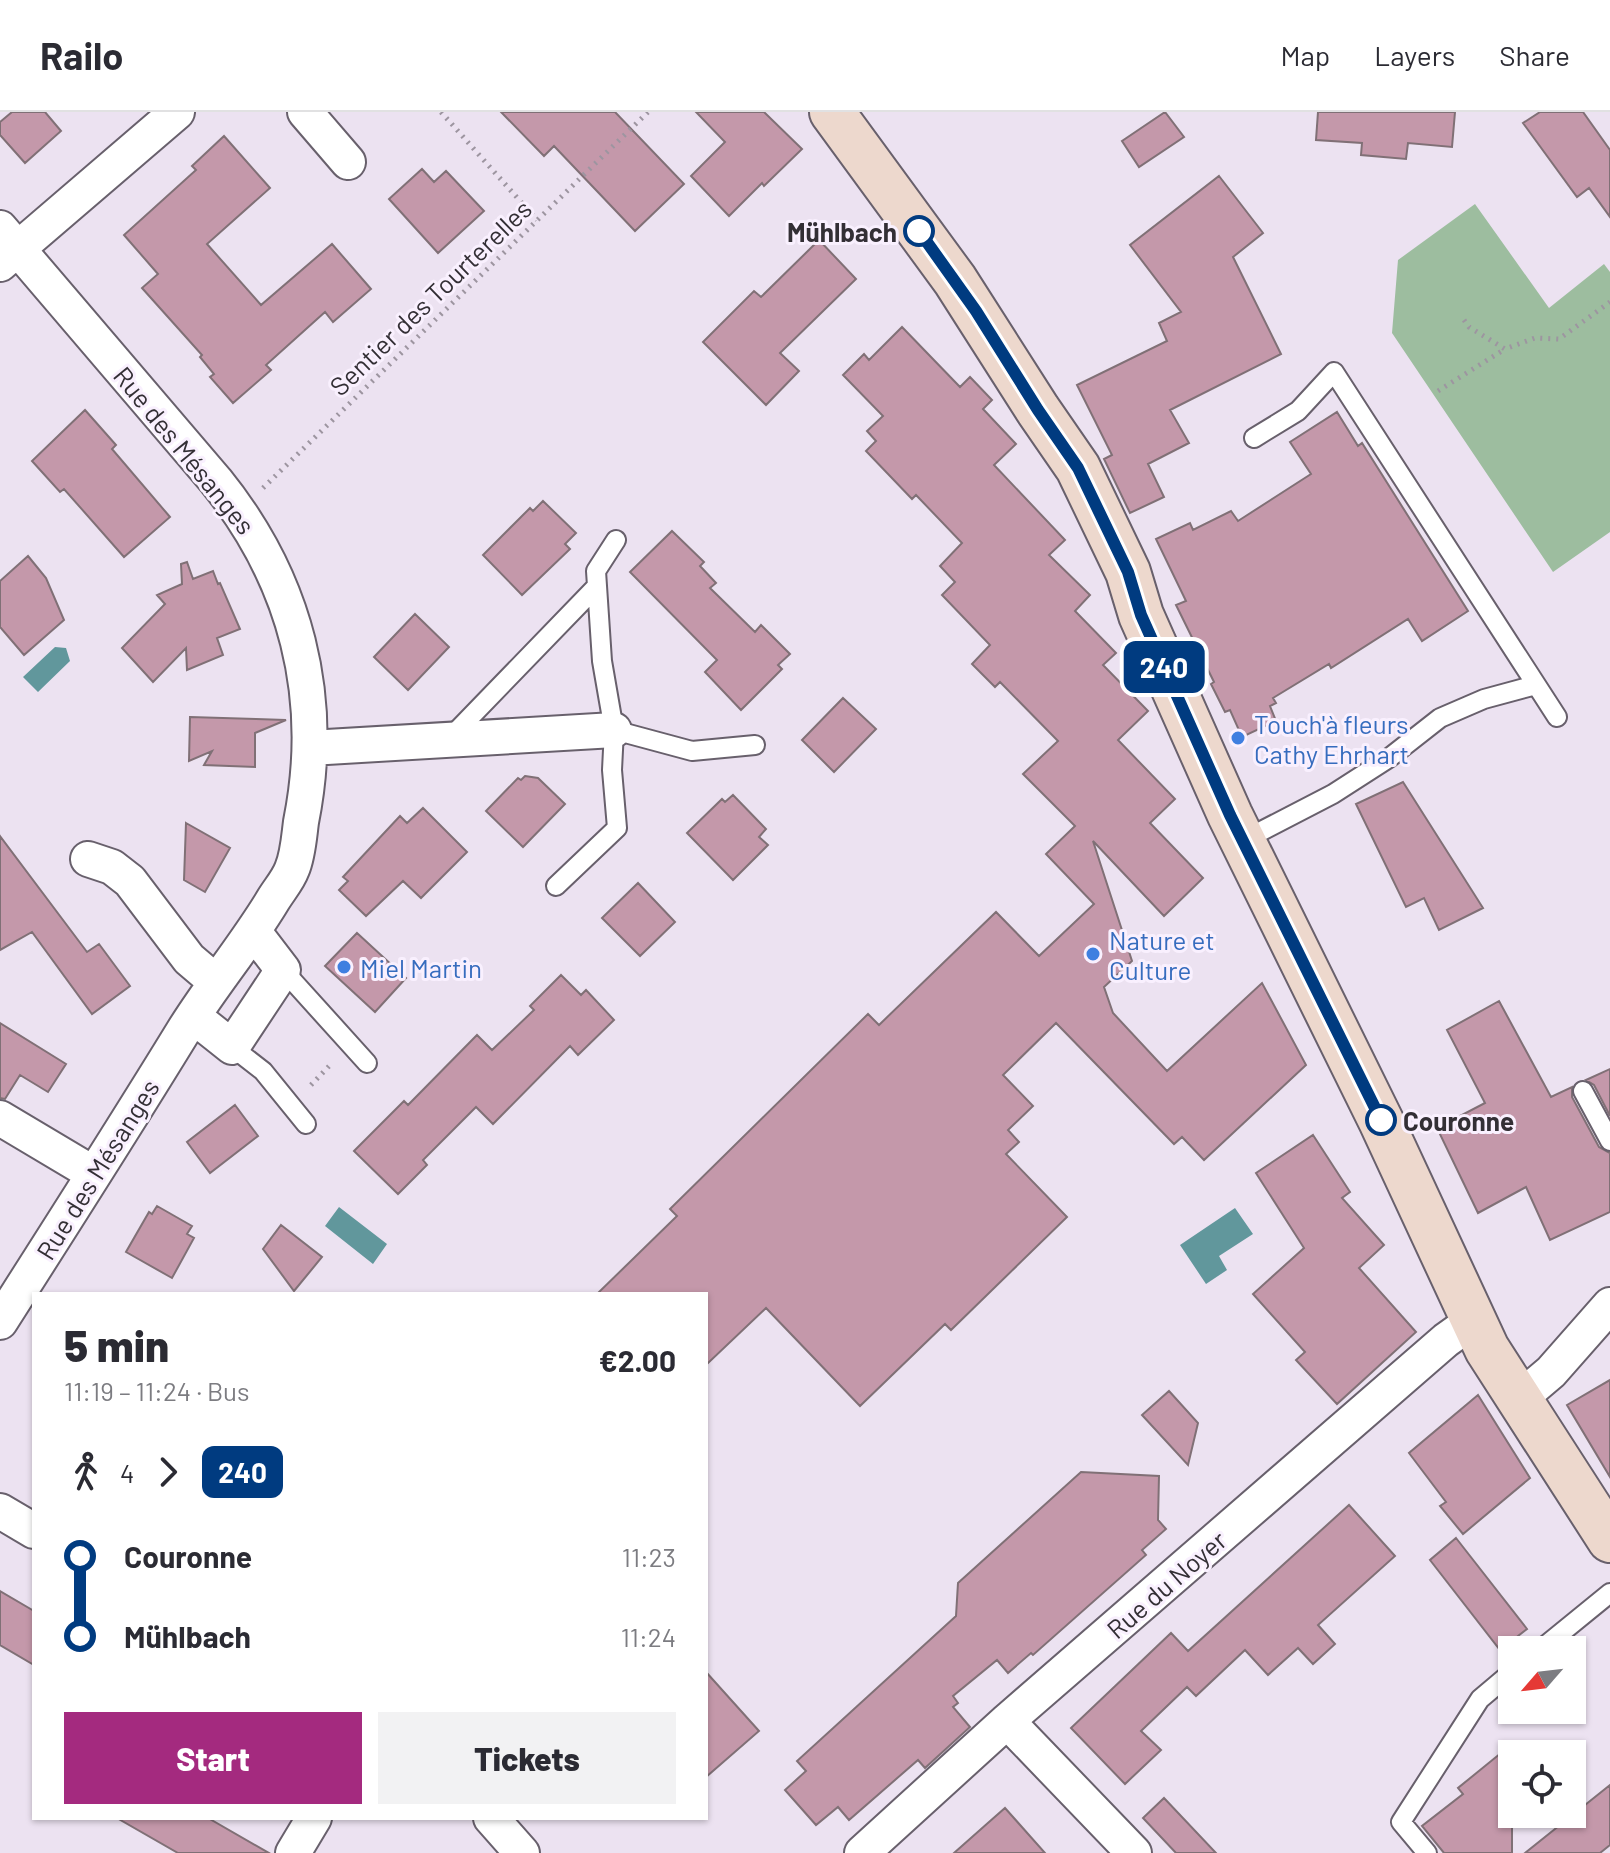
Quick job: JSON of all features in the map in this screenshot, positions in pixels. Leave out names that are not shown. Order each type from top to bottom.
[{"type":"street","points":[[6,247],[177,112]]},
{"type":"street","points":[[305,112],[348,162]]},
{"type":"street","points":[[832,112],[955,280],[1078,468],[1128,572],[1141,615],[1242,841],[1381,1121],[1487,1349],[1610,1540]]},
{"type":"street","name":"Rue des Mésanges","points":[[0,1322],[193,1016],[254,932],[292,869],[310,777],[310,703],[292,621],[273,570],[239,510],[6,247]]},
{"type":"street","points":[[310,748],[614,730]]},
{"type":"street","points":[[88,859],[112,867],[130,881],[189,959],[216,982]]},
{"type":"street","points":[[193,1016],[232,1047],[283,970],[254,932]]},
{"type":"street","points":[[0,1118],[94,1174]]},
{"type":"street","points":[[1518,1400],[1551,1372],[1610,1305]]},
{"type":"street","name":"Rue du Noyer","points":[[862,1853],[1007,1721],[1446,1340],[1474,1320]]},
{"type":"street","points":[[0,1511],[32,1530]]},
{"type":"street","points":[[1007,1721],[1134,1853]]},
{"type":"street","points":[[293,1853],[313,1820]]},
{"type":"street","points":[[493,1820],[522,1853]]},
{"type":"lane","points":[[1254,438],[1298,411],[1334,372],[1557,717]]},
{"type":"lane","points":[[556,886],[617,828],[612,770],[614,730],[602,661],[596,571],[616,540]]},
{"type":"lane","points":[[449,739],[597,586]]},
{"type":"lane","points":[[1242,841],[1333,794],[1389,758],[1440,718],[1484,699],[1536,685]]},
{"type":"lane","points":[[614,730],[692,751],[755,745]]},
{"type":"lane","points":[[283,970],[367,1063]]},
{"type":"lane","points":[[232,1047],[263,1071],[306,1124]]},
{"type":"lane","points":[[1583,1091],[1610,1141]]},
{"type":"lane","points":[[1557,1636],[1610,1593]]},
{"type":"lane","points":[[1427,1853],[1401,1822],[1480,1699],[1498,1684]]},
{"type":"path","points":[[441,112],[537,220]]},
{"type":"path","name":"Sentier des Tourterelles","points":[[239,510],[648,112]]},
{"type":"path","points":[[1438,391],[1505,349],[1535,338],[1559,339],[1610,302]]},
{"type":"path","points":[[1464,320],[1469,327],[1505,349]]},
{"type":"path","points":[[291,1106],[350,1044]]},
{"type":"green space","points":[[1475,204],[1549,308],[1604,264],[1610,272],[1610,532],[1553,572],[1392,333],[1398,260]]},
{"type":"water","points":[[55,647],[66,648],[70,661],[38,692],[23,677]]},
{"type":"water","points":[[339,1207],[387,1244],[373,1264],[325,1226]]},
{"type":"water","points":[[1235,1208],[1253,1234],[1219,1256],[1227,1270],[1206,1284],[1180,1245]]},
{"type":"building","points":[[12,112],[45,112],[61,131],[25,163],[0,135],[0,122]]},
{"type":"building","points":[[501,112],[615,112],[684,184],[635,231],[554,146],[544,156]]},
{"type":"building","points":[[696,112],[764,112],[802,149],[729,216],[691,176],[725,142]]},
{"type":"building","points":[[1165,112],[1184,137],[1139,167],[1122,141]]},
{"type":"building","points":[[1318,112],[1455,112],[1452,147],[1408,143],[1406,159],[1361,155],[1362,143],[1316,140]]},
{"type":"building","points":[[1540,112],[1583,112],[1610,150],[1610,217],[1589,188],[1577,197],[1523,123]]},
{"type":"building","points":[[224,136],[270,188],[207,244],[261,305],[332,244],[371,289],[333,322],[325,312],[266,365],[271,370],[233,403],[210,377],[214,374],[200,357],[202,355],[142,288],[158,274],[124,235],[196,170],[192,166]]},
{"type":"building","points":[[422,169],[434,182],[446,171],[484,211],[438,253],[389,199]]},
{"type":"building","points":[[1219,176],[1263,233],[1233,257],[1281,354],[1170,410],[1189,443],[1148,464],[1164,497],[1130,513],[1104,459],[1112,455],[1077,385],[1167,341],[1159,323],[1181,312],[1130,245]]},
{"type":"building","points":[[819,240],[856,279],[780,353],[799,371],[766,405],[703,342],[754,291],[761,297]]},
{"type":"building","points":[[902,327],[960,387],[970,377],[992,400],[983,409],[1016,444],[994,465],[1065,540],[1049,555],[1090,595],[1075,611],[1116,653],[1103,665],[1148,711],[1118,740],[1175,799],[1150,823],[1203,878],[1164,916],[1093,841],[1132,961],[1104,987],[1113,1013],[1167,1071],[1262,983],[1306,1065],[1204,1160],[1182,1137],[1174,1144],[1056,1023],[1003,1075],[1033,1106],[1008,1130],[1019,1142],[1006,1154],[1067,1217],[951,1330],[945,1324],[860,1406],[766,1308],[708,1363],[708,1292],[599,1292],[677,1216],[670,1209],[868,1014],[879,1025],[996,912],[1039,956],[1094,904],[1046,854],[1075,826],[1023,774],[1058,741],[1000,682],[995,687],[972,664],[990,645],[942,595],[955,582],[940,566],[962,543],[916,495],[912,499],[866,451],[876,441],[867,431],[883,416],[843,375],[864,354],[869,360]]},
{"type":"building","points":[[85,410],[116,445],[112,449],[170,517],[124,557],[64,489],[60,492],[32,461]]},
{"type":"building","points":[[1337,412],[1358,446],[1362,443],[1468,611],[1422,641],[1408,619],[1331,668],[1329,664],[1273,698],[1276,703],[1270,706],[1276,721],[1242,737],[1230,710],[1225,712],[1211,684],[1214,682],[1176,605],[1186,601],[1156,539],[1190,523],[1193,530],[1231,511],[1238,521],[1311,474],[1290,442]]},
{"type":"building","points":[[543,501],[576,533],[565,544],[570,549],[522,595],[483,555],[530,508],[533,511]]},
{"type":"building","points":[[672,531],[704,562],[700,566],[716,583],[710,588],[755,632],[761,625],[790,654],[778,665],[782,669],[741,710],[705,672],[717,660],[630,572]]},
{"type":"building","points":[[28,556],[46,578],[64,620],[24,655],[0,627],[0,581]]},
{"type":"building","points":[[187,562],[193,579],[213,571],[240,629],[217,638],[223,655],[187,670],[186,648],[153,682],[122,648],[165,604],[157,595],[182,584],[181,564]]},
{"type":"building","points":[[415,614],[449,647],[408,690],[374,657]]},
{"type":"building","points":[[843,698],[876,729],[834,772],[802,740]]},
{"type":"building","points":[[190,717],[286,720],[255,733],[255,767],[204,765],[212,751],[189,761]]},
{"type":"building","points":[[525,776],[538,778],[565,804],[523,847],[486,811],[518,778],[521,780]]},
{"type":"building","points":[[1403,782],[1483,908],[1439,930],[1424,898],[1406,907],[1356,804]]},
{"type":"building","points":[[733,795],[766,829],[759,837],[768,845],[733,880],[687,833],[722,799],[725,802]]},
{"type":"building","points":[[423,808],[467,852],[421,898],[403,881],[366,916],[339,890],[348,881],[343,877],[400,816],[407,823]]},
{"type":"building","points":[[186,823],[230,848],[205,892],[184,880]]},
{"type":"building","points":[[0,836],[87,952],[99,944],[130,986],[92,1014],[32,932],[0,950]]},
{"type":"building","points":[[638,883],[675,922],[640,956],[602,918]]},
{"type":"building","points":[[357,933],[406,978],[375,1012],[325,966]]},
{"type":"building","points":[[561,975],[581,995],[586,990],[614,1020],[578,1055],[570,1046],[493,1124],[476,1107],[423,1160],[427,1165],[398,1194],[354,1151],[404,1101],[408,1105],[477,1035],[492,1050],[534,1010],[530,1006]]},
{"type":"building","points":[[1499,1001],[1551,1097],[1572,1087],[1572,1097],[1599,1147],[1610,1153],[1610,1212],[1550,1240],[1526,1187],[1478,1213],[1437,1128],[1485,1103],[1447,1030]]},
{"type":"building","points":[[0,1023],[66,1064],[48,1092],[20,1075],[5,1099],[0,1098]]},
{"type":"building","points":[[1610,1069],[1610,1116],[1594,1085],[1586,1080]]},
{"type":"building","points":[[235,1105],[258,1136],[210,1173],[187,1142]]},
{"type":"building","points":[[1313,1135],[1350,1192],[1342,1198],[1384,1245],[1359,1268],[1416,1332],[1337,1404],[1296,1360],[1305,1352],[1253,1294],[1304,1248],[1256,1173]]},
{"type":"building","points":[[157,1206],[192,1226],[187,1234],[194,1238],[172,1278],[126,1252],[149,1212],[152,1214]]},
{"type":"building","points":[[281,1225],[322,1257],[294,1291],[263,1249]]},
{"type":"building","points":[[1610,1380],[1610,1477],[1567,1405]]},
{"type":"building","points":[[1169,1391],[1198,1423],[1188,1465],[1142,1415]]},
{"type":"building","points":[[1478,1395],[1530,1478],[1463,1534],[1440,1506],[1446,1502],[1409,1453]]},
{"type":"building","points":[[1081,1472],[1159,1476],[1158,1520],[1166,1529],[1142,1550],[1146,1555],[1033,1655],[1031,1653],[1008,1673],[997,1660],[953,1696],[958,1703],[953,1707],[970,1727],[925,1768],[918,1760],[849,1820],[838,1807],[816,1825],[785,1790],[806,1771],[797,1761],[956,1616],[958,1583]]},
{"type":"building","points":[[1349,1505],[1395,1556],[1318,1625],[1335,1644],[1313,1664],[1298,1648],[1268,1675],[1245,1650],[1196,1696],[1187,1687],[1141,1731],[1161,1750],[1125,1784],[1071,1728],[1171,1633],[1188,1651]]},
{"type":"building","points":[[1456,1538],[1527,1629],[1518,1636],[1498,1636],[1498,1647],[1430,1560]]},
{"type":"building","points":[[0,1591],[32,1610],[32,1664],[0,1645]]},
{"type":"building","points":[[708,1674],[759,1731],[708,1775]]},
{"type":"building","points":[[1498,1755],[1498,1828],[1512,1828],[1512,1853],[1444,1853],[1422,1826],[1463,1794],[1458,1788]]},
{"type":"building","points":[[1610,1785],[1610,1845],[1600,1853],[1525,1853],[1556,1828],[1586,1828],[1586,1804]]},
{"type":"building","points":[[1164,1798],[1216,1853],[1176,1853],[1143,1818]]},
{"type":"building","points":[[1005,1808],[1045,1853],[954,1853],[989,1822]]},
{"type":"building","points":[[120,1820],[211,1820],[269,1853],[178,1853]]},
{"type":"bus line","name":"240","points":[[919,231],[976,311],[1078,468],[1128,572],[1141,615],[1230,815],[1381,1120]]},
{"type":"place","name":"Mühlbach","points":[[919,231]]},
{"type":"place","name":"Touch'à fleurs Cathy Ehrhart","points":[[1238,738]]},
{"type":"place","name":"Nature et Culture","points":[[1093,954]]},
{"type":"place","name":"Miel Martin","points":[[344,967]]},
{"type":"place","name":"Couronne","points":[[1381,1120]]}]
